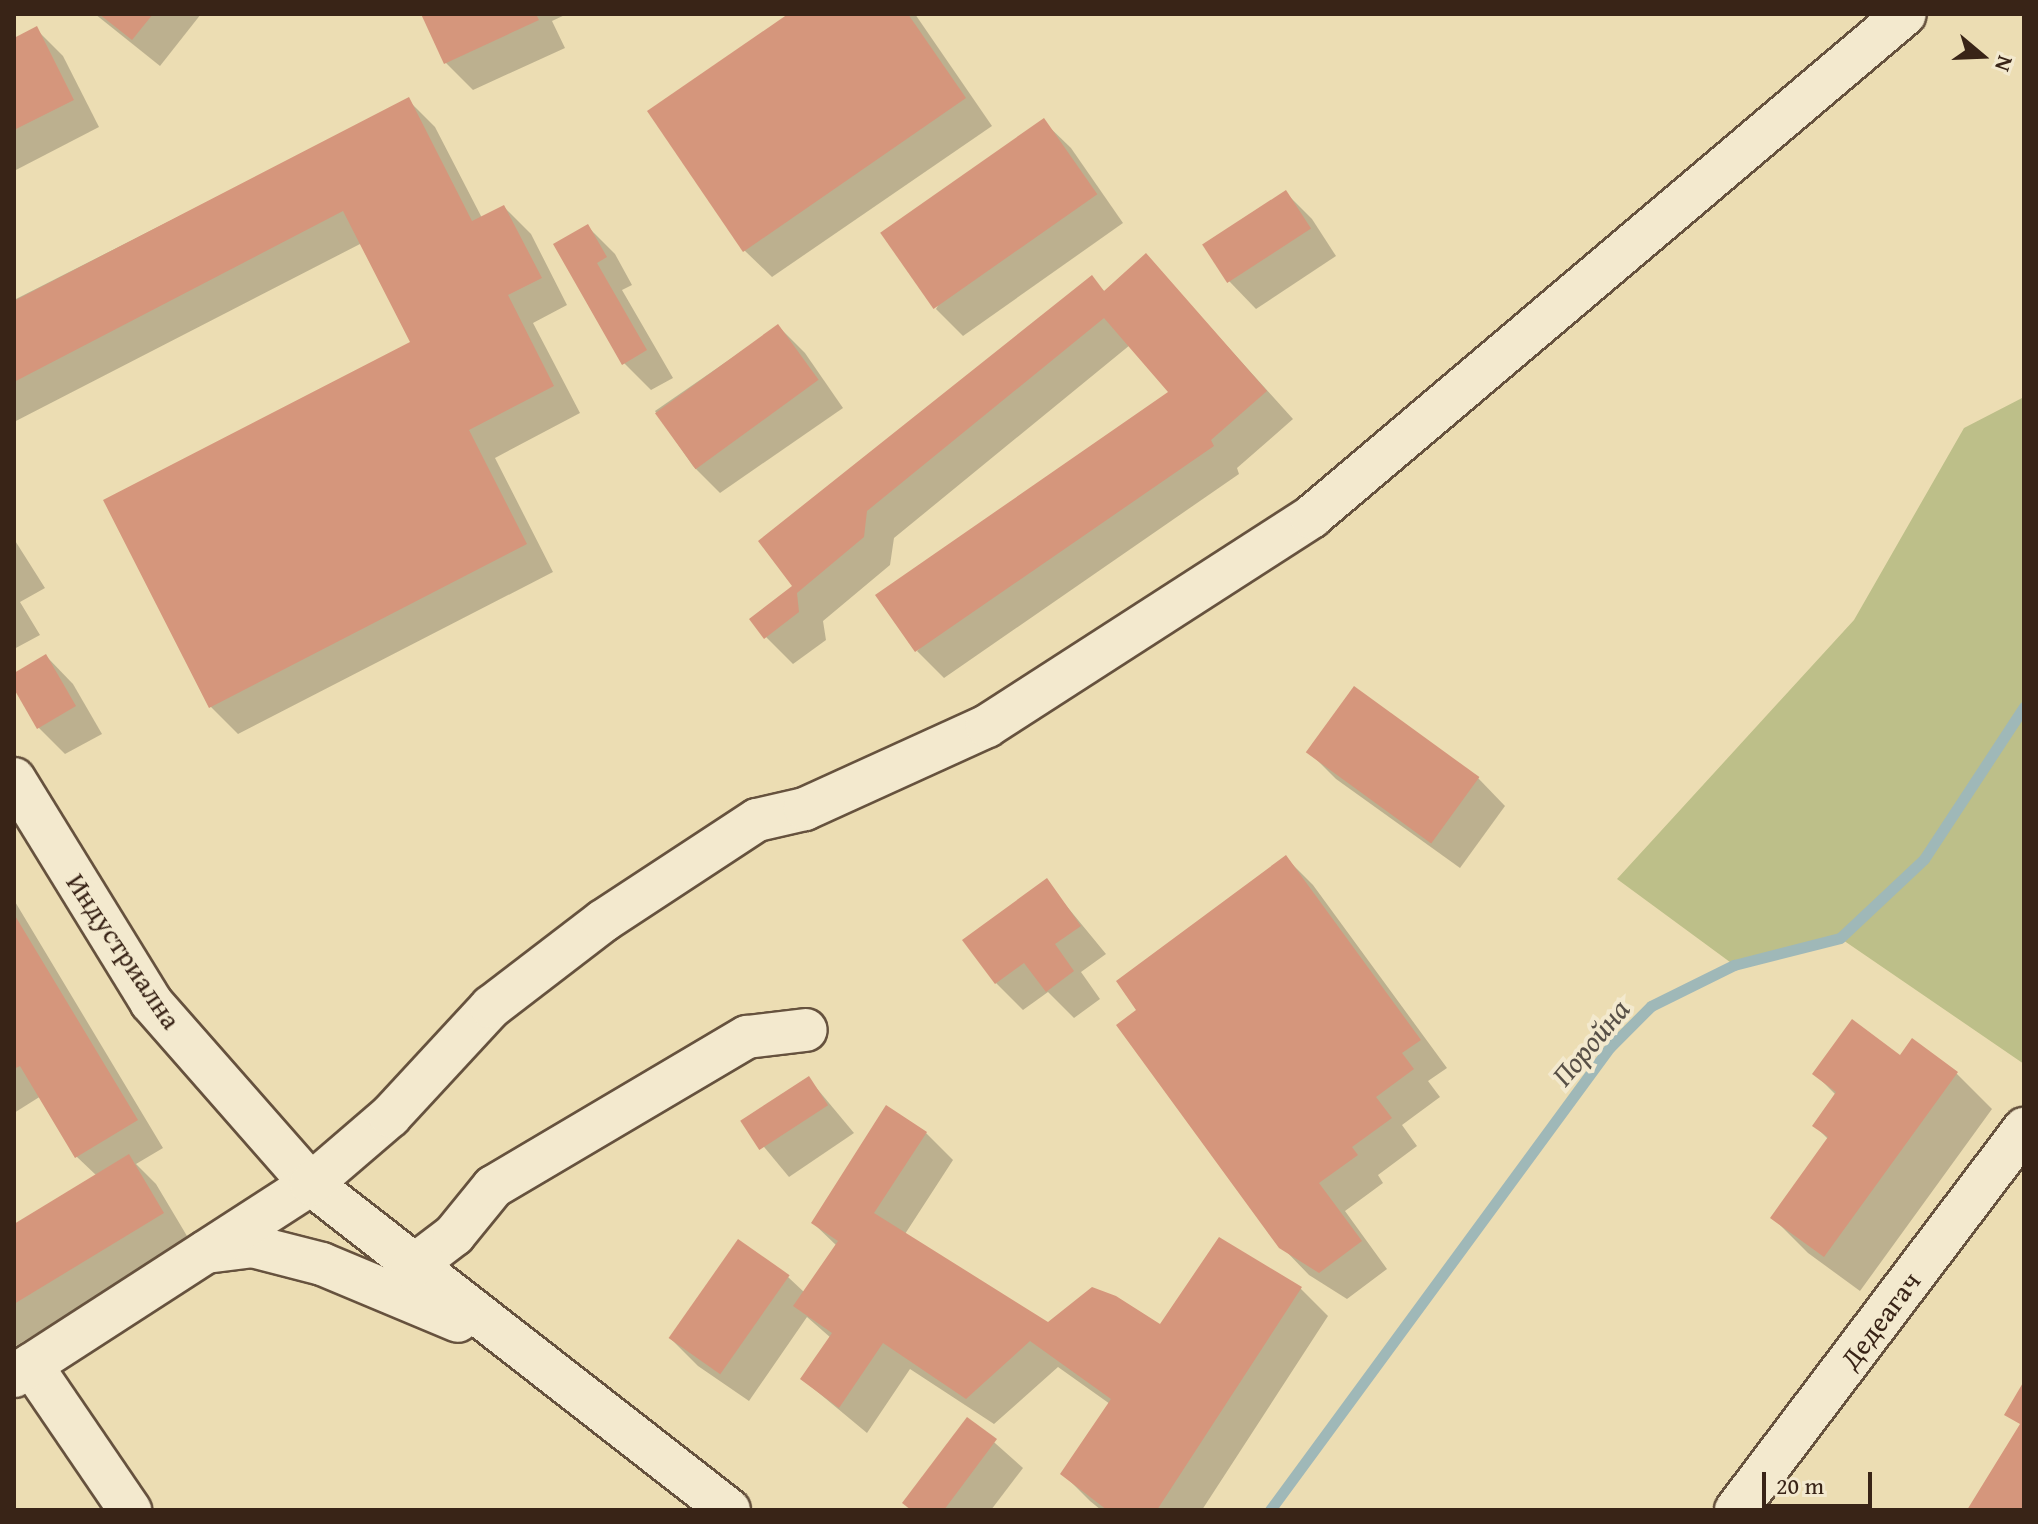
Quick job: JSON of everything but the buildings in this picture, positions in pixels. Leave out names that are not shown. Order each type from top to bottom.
[{"type":"street","points":[[130,1510],[22,1370],[311,1184],[390,1116],[491,1007],[591,930],[757,820],[805,809],[987,726],[1311,517],[1905,14]]},
{"type":"street","name":"Индустриална","points":[[14,779],[151,1002],[311,1184],[511,1343]]},
{"type":"street","points":[[412,1267],[454,1235],[493,1187],[747,1037],[806,1030]]},
{"type":"street","name":"Дедеагач","points":[[1736,1510],[2024,1129]]},
{"type":"street","points":[[205,1253],[252,1246],[322,1264],[511,1343],[729,1510]]},
{"type":"street","points":[[1759,1510],[1781,1451]]},
{"type":"green space","points":[[2024,397],[2024,1064],[1840,938],[1734,965],[1617,879],[1854,620],[1964,428]]},
{"type":"waterway","name":"Поройна","points":[[1270,1510],[1610,1047],[1651,1006],[1734,965],[1840,938],[1924,859],[2024,707]]}]
